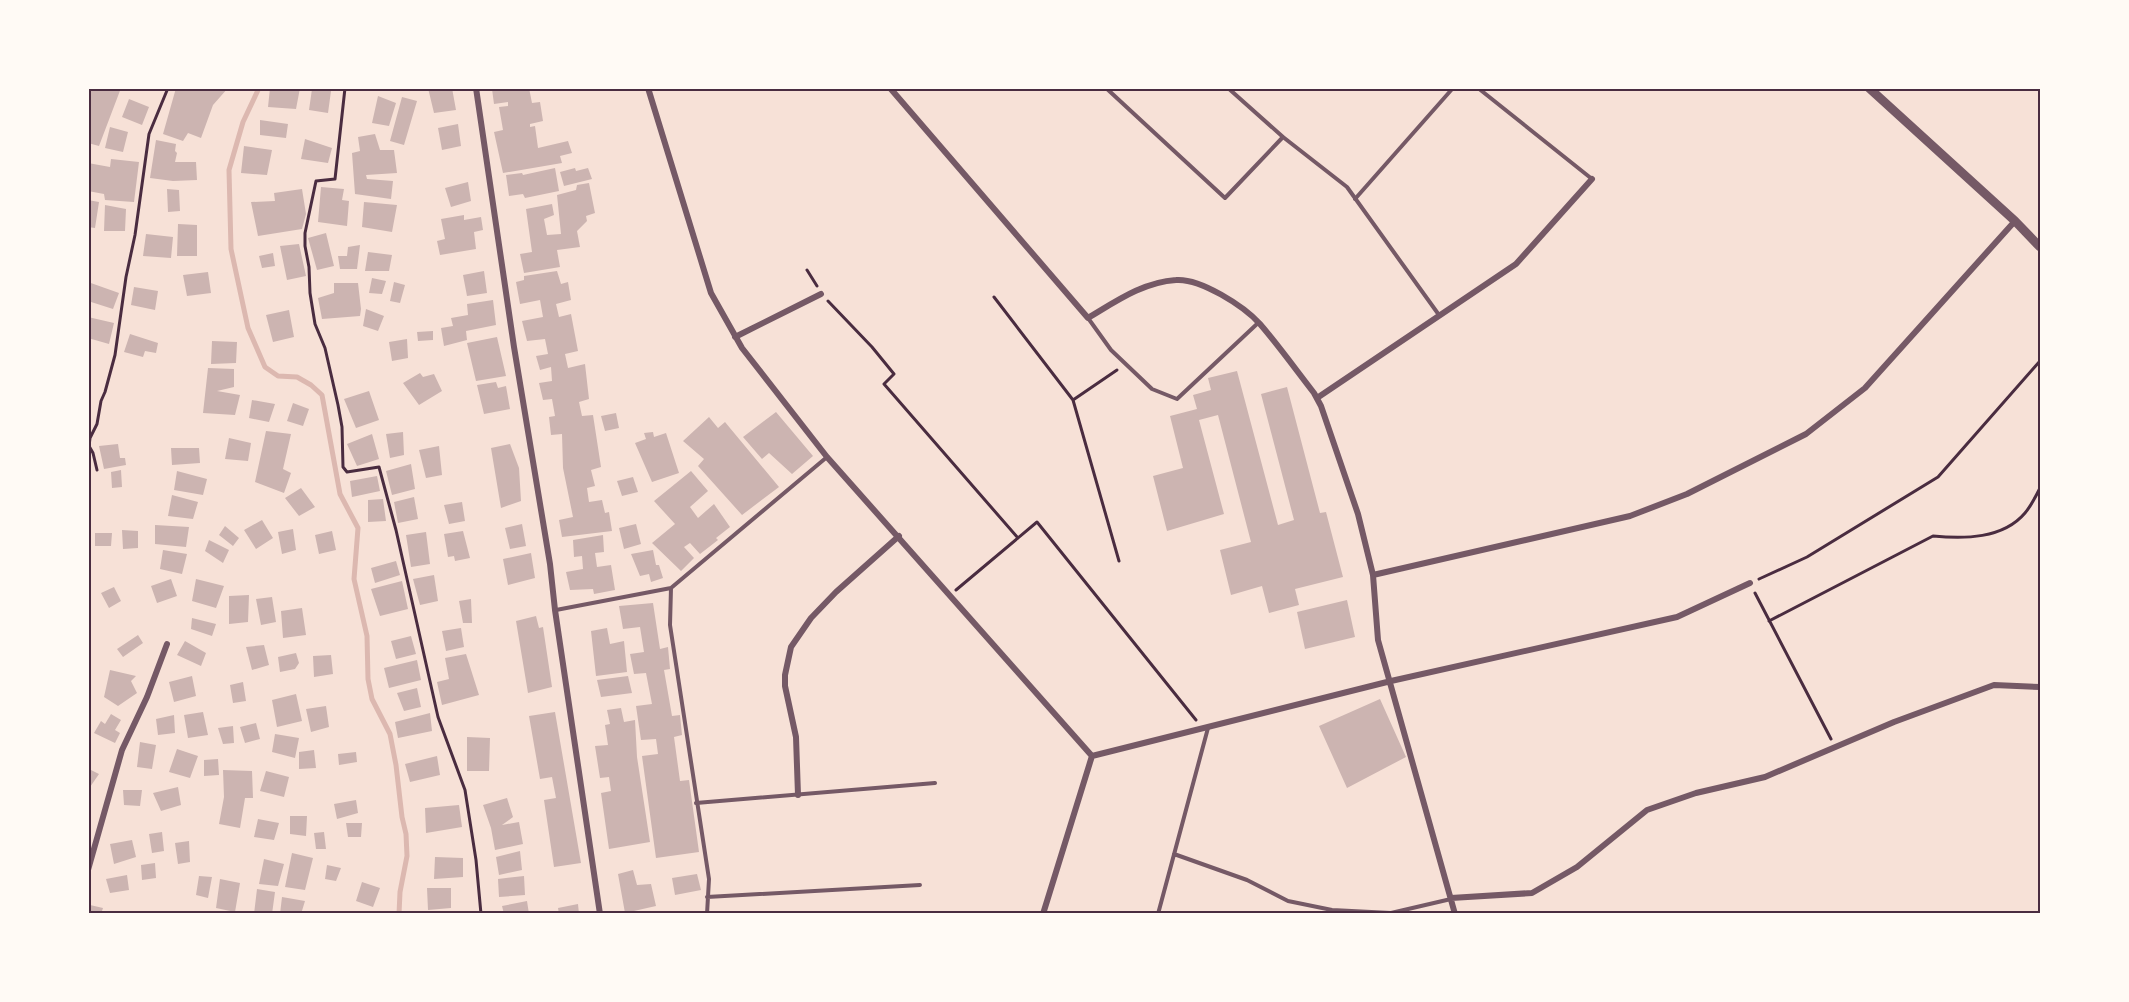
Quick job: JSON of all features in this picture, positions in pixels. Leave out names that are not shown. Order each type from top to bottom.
[{"type":"street","points":[[476,88],[514,347],[550,564],[600,914]]},
{"type":"street","points":[[648,88],[711,293],[735,337],[827,457],[1092,756]]},
{"type":"street","points":[[890,88],[1088,318],[1142,288],[1176,280],[1194,282],[1220,293],[1258,322],[1317,398],[1358,514],[1373,575],[1378,640],[1455,914]]},
{"type":"street","points":[[1869,88],[2015,221],[2040,247]]},
{"type":"street","points":[[1317,398],[1516,264],[1592,179]]},
{"type":"street","points":[[1373,575],[1630,516],[1687,494],[1806,434],[1865,388],[2015,221]]},
{"type":"street","points":[[735,337],[821,294]]},
{"type":"street","points":[[798,795],[796,737],[785,687],[786,667],[791,647],[800,632],[836,592],[899,536]]},
{"type":"street","points":[[1092,756],[1391,681],[1677,617],[1750,584]]},
{"type":"street","points":[[88,870],[122,750],[147,697],[166,644]]},
{"type":"street","points":[[1451,898],[1532,893],[1577,867],[1647,810],[1696,793],[1765,777],[1894,722],[1994,685],[2040,687]]},
{"type":"street","points":[[1043,914],[1092,756]]},
{"type":"lane","points":[[1106,88],[1225,198],[1283,137]]},
{"type":"lane","points":[[1228,88],[1283,137],[1347,187],[1439,315]]},
{"type":"lane","points":[[1355,199],[1453,88]]},
{"type":"lane","points":[[1478,88],[1592,179]]},
{"type":"lane","points":[[1088,318],[1111,350],[1152,389],[1178,399],[1258,322]]},
{"type":"lane","points":[[555,610],[671,588],[827,457]]},
{"type":"lane","points":[[671,588],[670,625],[709,879],[707,914]]},
{"type":"lane","points":[[1158,914],[1205,728]]},
{"type":"lane","points":[[696,803],[935,783]]},
{"type":"lane","points":[[1174,854],[1247,880],[1288,901],[1332,910],[1391,913],[1451,898]]},
{"type":"lane","points":[[707,897],[920,885]]},
{"type":"path","points":[[97,470],[89,446],[90,438],[97,424],[121,324],[126,277],[135,235],[149,134],[168,88]]},
{"type":"path","points":[[345,88],[334,179],[316,181],[305,233],[315,324],[325,348],[338,405],[342,427],[341,461],[343,467],[347,472],[379,467],[396,530],[438,717],[465,790],[476,860],[481,914]]},
{"type":"path","points":[[367,88],[408,88]]},
{"type":"path","points":[[807,270],[821,294],[872,347],[894,374],[884,384],[1018,538]]},
{"type":"path","points":[[994,297],[1072,400],[1119,561]]},
{"type":"path","points":[[1836,747],[1750,584],[1807,557],[1938,477],[2040,361]]},
{"type":"path","points":[[1072,400],[1126,364]]},
{"type":"path","points":[[1769,621],[1933,536],[1958,538],[1984,536],[2007,528],[2025,513],[2040,488]]},
{"type":"path","points":[[950,595],[1037,522],[1205,728]]},
{"type":"building","points":[[88,88],[121,88],[99,146],[88,143]]},
{"type":"building","points":[[176,88],[228,88],[213,105],[201,138],[188,133],[183,141],[163,134]]},
{"type":"building","points":[[270,88],[300,88],[296,109],[268,107]]},
{"type":"building","points":[[428,88],[452,88],[456,110],[434,113]]},
{"type":"building","points":[[529,88],[532,103],[540,102],[543,121],[530,124],[530,127],[535,126],[538,148],[568,141],[572,153],[560,156],[562,163],[503,173],[494,132],[503,130],[499,107],[508,106],[508,102],[494,104],[492,89]]},
{"type":"building","points":[[312,89],[331,91],[328,113],[309,110]]},
{"type":"building","points":[[378,96],[396,103],[389,126],[372,123]]},
{"type":"building","points":[[402,97],[417,101],[404,145],[390,141]]},
{"type":"building","points":[[129,99],[149,107],[142,125],[122,117]]},
{"type":"building","points":[[260,120],[288,124],[286,138],[260,135]]},
{"type":"building","points":[[458,124],[461,146],[442,150],[438,128]]},
{"type":"building","points":[[110,127],[128,132],[123,152],[105,148]]},
{"type":"building","points":[[375,134],[380,150],[394,150],[397,173],[366,175],[367,179],[393,181],[391,199],[355,194],[352,153],[360,151],[358,137]]},
{"type":"building","points":[[305,139],[332,148],[328,163],[301,159]]},
{"type":"building","points":[[156,140],[176,144],[175,162],[196,162],[197,180],[173,181],[150,178]]},
{"type":"building","points":[[244,146],[272,150],[267,175],[241,173]]},
{"type":"building","points":[[111,159],[139,162],[134,202],[105,200],[104,194],[88,191],[88,163],[110,167]]},
{"type":"building","points":[[555,168],[559,191],[525,198],[523,194],[509,196],[506,175],[522,173],[523,175]]},
{"type":"building","points":[[575,168],[576,171],[588,168],[592,179],[564,186],[560,172]]},
{"type":"building","points":[[468,182],[471,201],[451,207],[445,188]]},
{"type":"building","points":[[589,183],[595,213],[586,216],[587,221],[577,231],[580,247],[557,250],[560,267],[524,273],[520,254],[532,252],[526,209],[552,204],[554,215],[544,219],[547,235],[561,234],[557,195],[576,190],[577,185]]},
{"type":"building","points":[[321,187],[344,189],[342,200],[349,201],[347,226],[318,222]]},
{"type":"building","points":[[167,189],[179,190],[180,211],[168,212]]},
{"type":"building","points":[[302,189],[306,214],[302,229],[258,236],[251,202],[275,201],[274,193]]},
{"type":"building","points":[[88,200],[99,202],[95,228],[88,227]]},
{"type":"building","points":[[364,202],[397,205],[392,232],[362,227]]},
{"type":"building","points":[[105,205],[126,209],[125,231],[104,231]]},
{"type":"building","points":[[464,215],[464,220],[481,217],[483,230],[474,232],[476,249],[440,255],[437,241],[445,239],[441,219]]},
{"type":"building","points":[[178,224],[197,225],[197,256],[177,256]]},
{"type":"building","points":[[326,233],[334,266],[317,270],[308,238]]},
{"type":"building","points":[[146,234],[173,237],[171,258],[143,256]]},
{"type":"building","points":[[299,244],[306,276],[287,280],[280,246]]},
{"type":"building","points":[[360,245],[357,269],[340,269],[338,256],[347,256],[348,247]]},
{"type":"building","points":[[368,252],[392,255],[389,271],[365,271]]},
{"type":"building","points":[[273,253],[275,266],[262,268],[259,256]]},
{"type":"building","points":[[484,271],[487,293],[467,296],[463,275]]},
{"type":"building","points":[[557,271],[561,284],[568,282],[571,300],[556,304],[559,317],[571,314],[578,351],[565,354],[568,368],[585,364],[589,399],[579,402],[582,416],[593,415],[601,467],[591,470],[595,486],[587,488],[589,502],[602,500],[605,513],[609,512],[612,531],[562,537],[559,520],[573,517],[563,468],[562,434],[551,435],[549,417],[555,416],[552,399],[543,400],[539,383],[552,381],[551,367],[540,370],[536,356],[548,354],[545,339],[527,341],[522,321],[543,317],[540,300],[520,304],[516,282],[524,280],[524,276]]},
{"type":"building","points":[[208,272],[211,293],[187,296],[183,275]]},
{"type":"building","points":[[372,278],[386,281],[382,294],[369,293]]},
{"type":"building","points":[[88,282],[119,293],[113,309],[88,301]]},
{"type":"building","points":[[394,282],[405,285],[400,303],[390,301]]},
{"type":"building","points":[[334,283],[358,283],[360,316],[322,319],[318,298],[334,293]]},
{"type":"building","points":[[134,287],[158,291],[155,310],[131,305]]},
{"type":"building","points":[[493,300],[496,325],[466,331],[467,340],[444,346],[441,328],[453,326],[451,318],[468,315],[467,304]]},
{"type":"building","points":[[366,309],[384,316],[378,331],[363,326]]},
{"type":"building","points":[[289,310],[294,337],[273,342],[266,315]]},
{"type":"building","points":[[88,317],[114,323],[109,344],[88,338]]},
{"type":"building","points":[[433,331],[433,340],[418,341],[417,332]]},
{"type":"building","points":[[130,334],[158,343],[156,353],[145,351],[143,357],[124,352]]},
{"type":"building","points":[[497,337],[506,376],[476,381],[467,343]]},
{"type":"building","points":[[407,339],[408,358],[392,361],[389,342]]},
{"type":"building","points":[[212,341],[237,342],[236,363],[211,364]]},
{"type":"building","points":[[208,368],[234,369],[234,387],[217,391],[240,395],[235,415],[203,413]]},
{"type":"building","points":[[1237,371],[1278,525],[1294,520],[1261,394],[1287,387],[1320,513],[1326,512],[1343,577],[1295,589],[1299,605],[1269,613],[1262,586],[1231,595],[1220,550],[1251,542],[1218,415],[1199,420],[1224,514],[1167,531],[1153,476],[1183,468],[1170,416],[1197,409],[1193,395],[1211,390],[1208,378]]},
{"type":"building","points":[[420,373],[423,377],[434,374],[442,391],[419,405],[403,383]]},
{"type":"building","points":[[496,382],[498,388],[506,386],[510,409],[484,414],[477,385]]},
{"type":"building","points":[[369,391],[379,420],[356,428],[344,399]]},
{"type":"building","points":[[252,400],[275,404],[269,422],[249,418]]},
{"type":"building","points":[[293,403],[309,409],[303,426],[287,421]]},
{"type":"building","points":[[776,412],[813,456],[792,474],[769,453],[762,459],[743,437]]},
{"type":"building","points":[[616,413],[619,428],[605,431],[601,416]]},
{"type":"building","points":[[709,417],[718,428],[725,422],[779,487],[742,515],[698,466],[704,459],[683,441]]},
{"type":"building","points":[[266,431],[291,434],[283,469],[291,473],[284,493],[255,482]]},
{"type":"building","points":[[403,432],[404,455],[390,458],[386,434]]},
{"type":"building","points":[[653,432],[654,437],[666,433],[679,473],[652,482],[635,443],[646,439],[644,433]]},
{"type":"building","points":[[372,434],[379,459],[357,466],[347,444]]},
{"type":"building","points":[[229,438],[251,443],[248,461],[225,459]]},
{"type":"building","points":[[118,444],[120,458],[125,458],[126,465],[104,469],[99,446]]},
{"type":"building","points":[[510,444],[519,468],[521,501],[501,508],[491,448]]},
{"type":"building","points":[[439,446],[442,475],[426,478],[419,450]]},
{"type":"building","points":[[171,448],[199,448],[200,463],[172,465]]},
{"type":"building","points":[[411,464],[415,489],[392,495],[386,471]]},
{"type":"building","points":[[121,470],[122,487],[112,488],[111,472]]},
{"type":"building","points":[[177,471],[207,479],[203,495],[174,490]]},
{"type":"building","points":[[691,471],[708,491],[690,507],[698,518],[714,504],[730,527],[700,554],[690,543],[684,547],[694,558],[681,571],[652,543],[675,524],[654,501]]},
{"type":"building","points":[[377,476],[380,491],[352,497],[350,481]]},
{"type":"building","points":[[633,477],[638,492],[622,496],[617,481]]},
{"type":"building","points":[[301,488],[315,507],[299,516],[285,498]]},
{"type":"building","points":[[172,495],[198,502],[193,519],[168,516]]},
{"type":"building","points":[[414,497],[418,519],[398,523],[394,502]]},
{"type":"building","points":[[383,499],[386,521],[368,522],[368,500]]},
{"type":"building","points":[[462,502],[465,521],[449,524],[444,505]]},
{"type":"building","points":[[262,520],[273,538],[256,549],[244,530]]},
{"type":"building","points":[[522,524],[526,546],[510,549],[505,528]]},
{"type":"building","points":[[636,524],[641,544],[624,549],[619,528]]},
{"type":"building","points":[[155,525],[189,527],[186,547],[155,544]]},
{"type":"building","points":[[225,526],[239,538],[233,546],[219,535]]},
{"type":"building","points":[[293,529],[296,550],[282,554],[278,532]]},
{"type":"building","points":[[122,530],[138,531],[138,548],[123,549]]},
{"type":"building","points":[[332,531],[336,550],[319,554],[315,535]]},
{"type":"building","points":[[463,531],[470,558],[455,561],[454,556],[448,557],[444,534]]},
{"type":"building","points":[[426,532],[430,564],[411,567],[406,535]]},
{"type":"building","points":[[95,533],[112,533],[111,546],[95,546]]},
{"type":"building","points":[[603,535],[604,552],[595,553],[597,567],[611,565],[615,590],[594,594],[593,589],[570,590],[566,572],[583,569],[582,556],[574,557],[573,540]]},
{"type":"building","points":[[209,540],[229,550],[223,563],[205,551]]},
{"type":"building","points":[[163,550],[187,554],[182,574],[160,569]]},
{"type":"building","points":[[653,550],[656,565],[659,565],[663,578],[651,582],[649,574],[640,576],[631,554]]},
{"type":"building","points":[[531,553],[535,578],[508,585],[503,559]]},
{"type":"building","points":[[396,561],[400,575],[375,583],[371,568]]},
{"type":"building","points":[[434,575],[438,601],[420,605],[413,579]]},
{"type":"building","points":[[171,579],[177,596],[157,603],[151,586]]},
{"type":"building","points":[[196,579],[224,586],[216,608],[192,601]]},
{"type":"building","points":[[402,581],[408,609],[380,616],[371,589]]},
{"type":"building","points":[[114,587],[121,601],[109,608],[101,593]]},
{"type":"building","points":[[249,595],[248,622],[229,624],[229,596]]},
{"type":"building","points":[[272,597],[276,622],[261,625],[256,599]]},
{"type":"building","points":[[471,599],[472,623],[463,623],[459,601]]},
{"type":"building","points":[[1347,600],[1355,637],[1305,649],[1297,612]]},
{"type":"building","points":[[653,603],[660,649],[668,647],[670,669],[664,670],[672,716],[680,715],[682,735],[674,737],[680,781],[689,780],[699,852],[656,858],[642,756],[658,754],[656,739],[641,740],[636,706],[652,704],[646,673],[634,674],[630,654],[644,652],[640,627],[623,629],[619,606]]},
{"type":"building","points":[[302,608],[306,635],[283,638],[281,611]]},
{"type":"building","points":[[536,616],[539,628],[543,627],[552,687],[528,693],[516,621]]},
{"type":"building","points":[[192,618],[216,624],[212,636],[191,629]]},
{"type":"building","points":[[461,628],[464,647],[446,651],[442,631]]},
{"type":"building","points":[[607,628],[610,644],[624,641],[627,672],[596,676],[591,631]]},
{"type":"building","points":[[138,635],[143,643],[123,657],[117,649]]},
{"type":"building","points":[[411,636],[416,654],[396,659],[391,641]]},
{"type":"building","points":[[185,641],[206,653],[201,666],[177,655]]},
{"type":"building","points":[[264,645],[269,665],[252,670],[246,647]]},
{"type":"building","points":[[296,653],[299,663],[295,669],[280,672],[278,657]]},
{"type":"building","points":[[466,654],[479,695],[442,705],[437,682],[449,679],[445,658]]},
{"type":"building","points":[[331,655],[333,674],[314,677],[313,656]]},
{"type":"building","points":[[417,660],[421,680],[389,688],[384,668]]},
{"type":"building","points":[[110,670],[136,676],[131,681],[137,693],[118,706],[104,697]]},
{"type":"building","points":[[192,676],[196,696],[174,702],[169,682]]},
{"type":"building","points":[[628,676],[632,693],[601,697],[597,680]]},
{"type":"building","points":[[243,682],[246,701],[233,703],[230,685]]},
{"type":"building","points":[[417,688],[421,707],[404,711],[397,693]]},
{"type":"building","points":[[296,694],[302,721],[277,727],[272,700]]},
{"type":"building","points":[[1380,699],[1406,757],[1347,788],[1319,726]]},
{"type":"building","points":[[326,706],[329,727],[311,732],[306,709]]},
{"type":"building","points":[[621,708],[624,722],[635,720],[637,757],[650,842],[609,849],[601,793],[611,791],[609,777],[600,778],[595,746],[608,745],[605,725],[610,724],[607,710]]},
{"type":"building","points":[[203,712],[208,735],[188,738],[184,715]]},
{"type":"building","points":[[555,712],[581,863],[554,867],[544,800],[556,798],[552,777],[540,779],[529,716]]},
{"type":"building","points":[[430,713],[432,731],[398,738],[395,722]]},
{"type":"building","points":[[111,714],[121,720],[115,730],[120,733],[115,743],[94,733],[101,721],[105,724]]},
{"type":"building","points":[[174,715],[175,733],[158,735],[156,719]]},
{"type":"building","points":[[256,723],[260,739],[245,743],[240,727]]},
{"type":"building","points":[[233,726],[234,743],[223,744],[218,728]]},
{"type":"building","points":[[275,734],[299,738],[295,758],[272,752]]},
{"type":"building","points":[[467,737],[490,738],[489,771],[467,771]]},
{"type":"building","points":[[140,742],[156,745],[152,769],[137,767]]},
{"type":"building","points":[[177,749],[198,756],[190,778],[169,772]]},
{"type":"building","points":[[314,750],[316,768],[299,769],[299,752]]},
{"type":"building","points":[[356,752],[357,762],[339,765],[338,754]]},
{"type":"building","points":[[437,756],[440,775],[410,782],[405,764]]},
{"type":"building","points":[[218,759],[219,775],[204,776],[204,760]]},
{"type":"building","points":[[89,769],[99,774],[88,790],[88,771]]},
{"type":"building","points":[[223,770],[252,771],[253,798],[245,798],[240,828],[219,824],[224,797]]},
{"type":"building","points":[[266,771],[289,777],[284,797],[260,791]]},
{"type":"building","points":[[178,787],[181,805],[161,811],[153,793]]},
{"type":"building","points":[[123,790],[142,790],[140,806],[124,805]]},
{"type":"building","points":[[507,798],[513,817],[502,825],[519,822],[523,844],[495,850],[491,828],[483,805]]},
{"type":"building","points":[[356,800],[358,813],[337,819],[334,804]]},
{"type":"building","points":[[459,805],[462,827],[426,833],[425,808]]},
{"type":"building","points":[[290,816],[307,816],[306,836],[290,834]]},
{"type":"building","points":[[258,819],[279,823],[274,840],[254,837]]},
{"type":"building","points":[[346,823],[362,823],[361,837],[348,837]]},
{"type":"building","points":[[162,832],[164,851],[152,853],[149,834]]},
{"type":"building","points":[[324,832],[326,849],[316,849],[314,833]]},
{"type":"building","points":[[132,840],[136,857],[114,864],[110,844]]},
{"type":"building","points":[[189,841],[190,862],[178,864],[175,843]]},
{"type":"building","points":[[520,851],[522,870],[499,875],[496,857]]},
{"type":"building","points":[[292,853],[313,858],[305,890],[285,887]]},
{"type":"building","points":[[435,857],[463,858],[463,877],[434,879]]},
{"type":"building","points":[[264,859],[284,864],[278,886],[259,884]]},
{"type":"building","points":[[155,863],[156,878],[142,880],[141,865]]},
{"type":"building","points":[[327,865],[341,868],[336,881],[325,879]]},
{"type":"building","points":[[633,870],[637,885],[651,884],[656,906],[625,913],[618,874]]},
{"type":"building","points":[[697,874],[701,890],[675,895],[672,878]]},
{"type":"building","points":[[127,875],[129,890],[110,893],[106,879]]},
{"type":"building","points":[[199,876],[212,877],[208,898],[196,895]]},
{"type":"building","points":[[524,876],[525,895],[499,897],[498,879]]},
{"type":"building","points":[[220,879],[240,883],[235,912],[216,908]]},
{"type":"building","points":[[362,882],[380,888],[373,907],[356,901]]},
{"type":"building","points":[[427,888],[451,888],[451,908],[428,910]]},
{"type":"building","points":[[257,889],[275,892],[272,914],[254,914]]},
{"type":"building","points":[[282,897],[305,901],[301,914],[280,914]]},
{"type":"building","points":[[527,901],[529,914],[504,914],[502,906]]},
{"type":"building","points":[[578,904],[579,914],[559,914],[558,908]]},
{"type":"building","points":[[90,905],[103,908],[101,914],[88,914]]},
{"type":"waterway","points":[[259,88],[243,122],[229,170],[231,249],[248,328],[265,367],[278,376],[297,377],[322,395],[340,494],[358,528],[354,579],[367,636],[368,679],[372,699],[390,734],[406,834],[407,856],[400,892],[399,914]]}]
